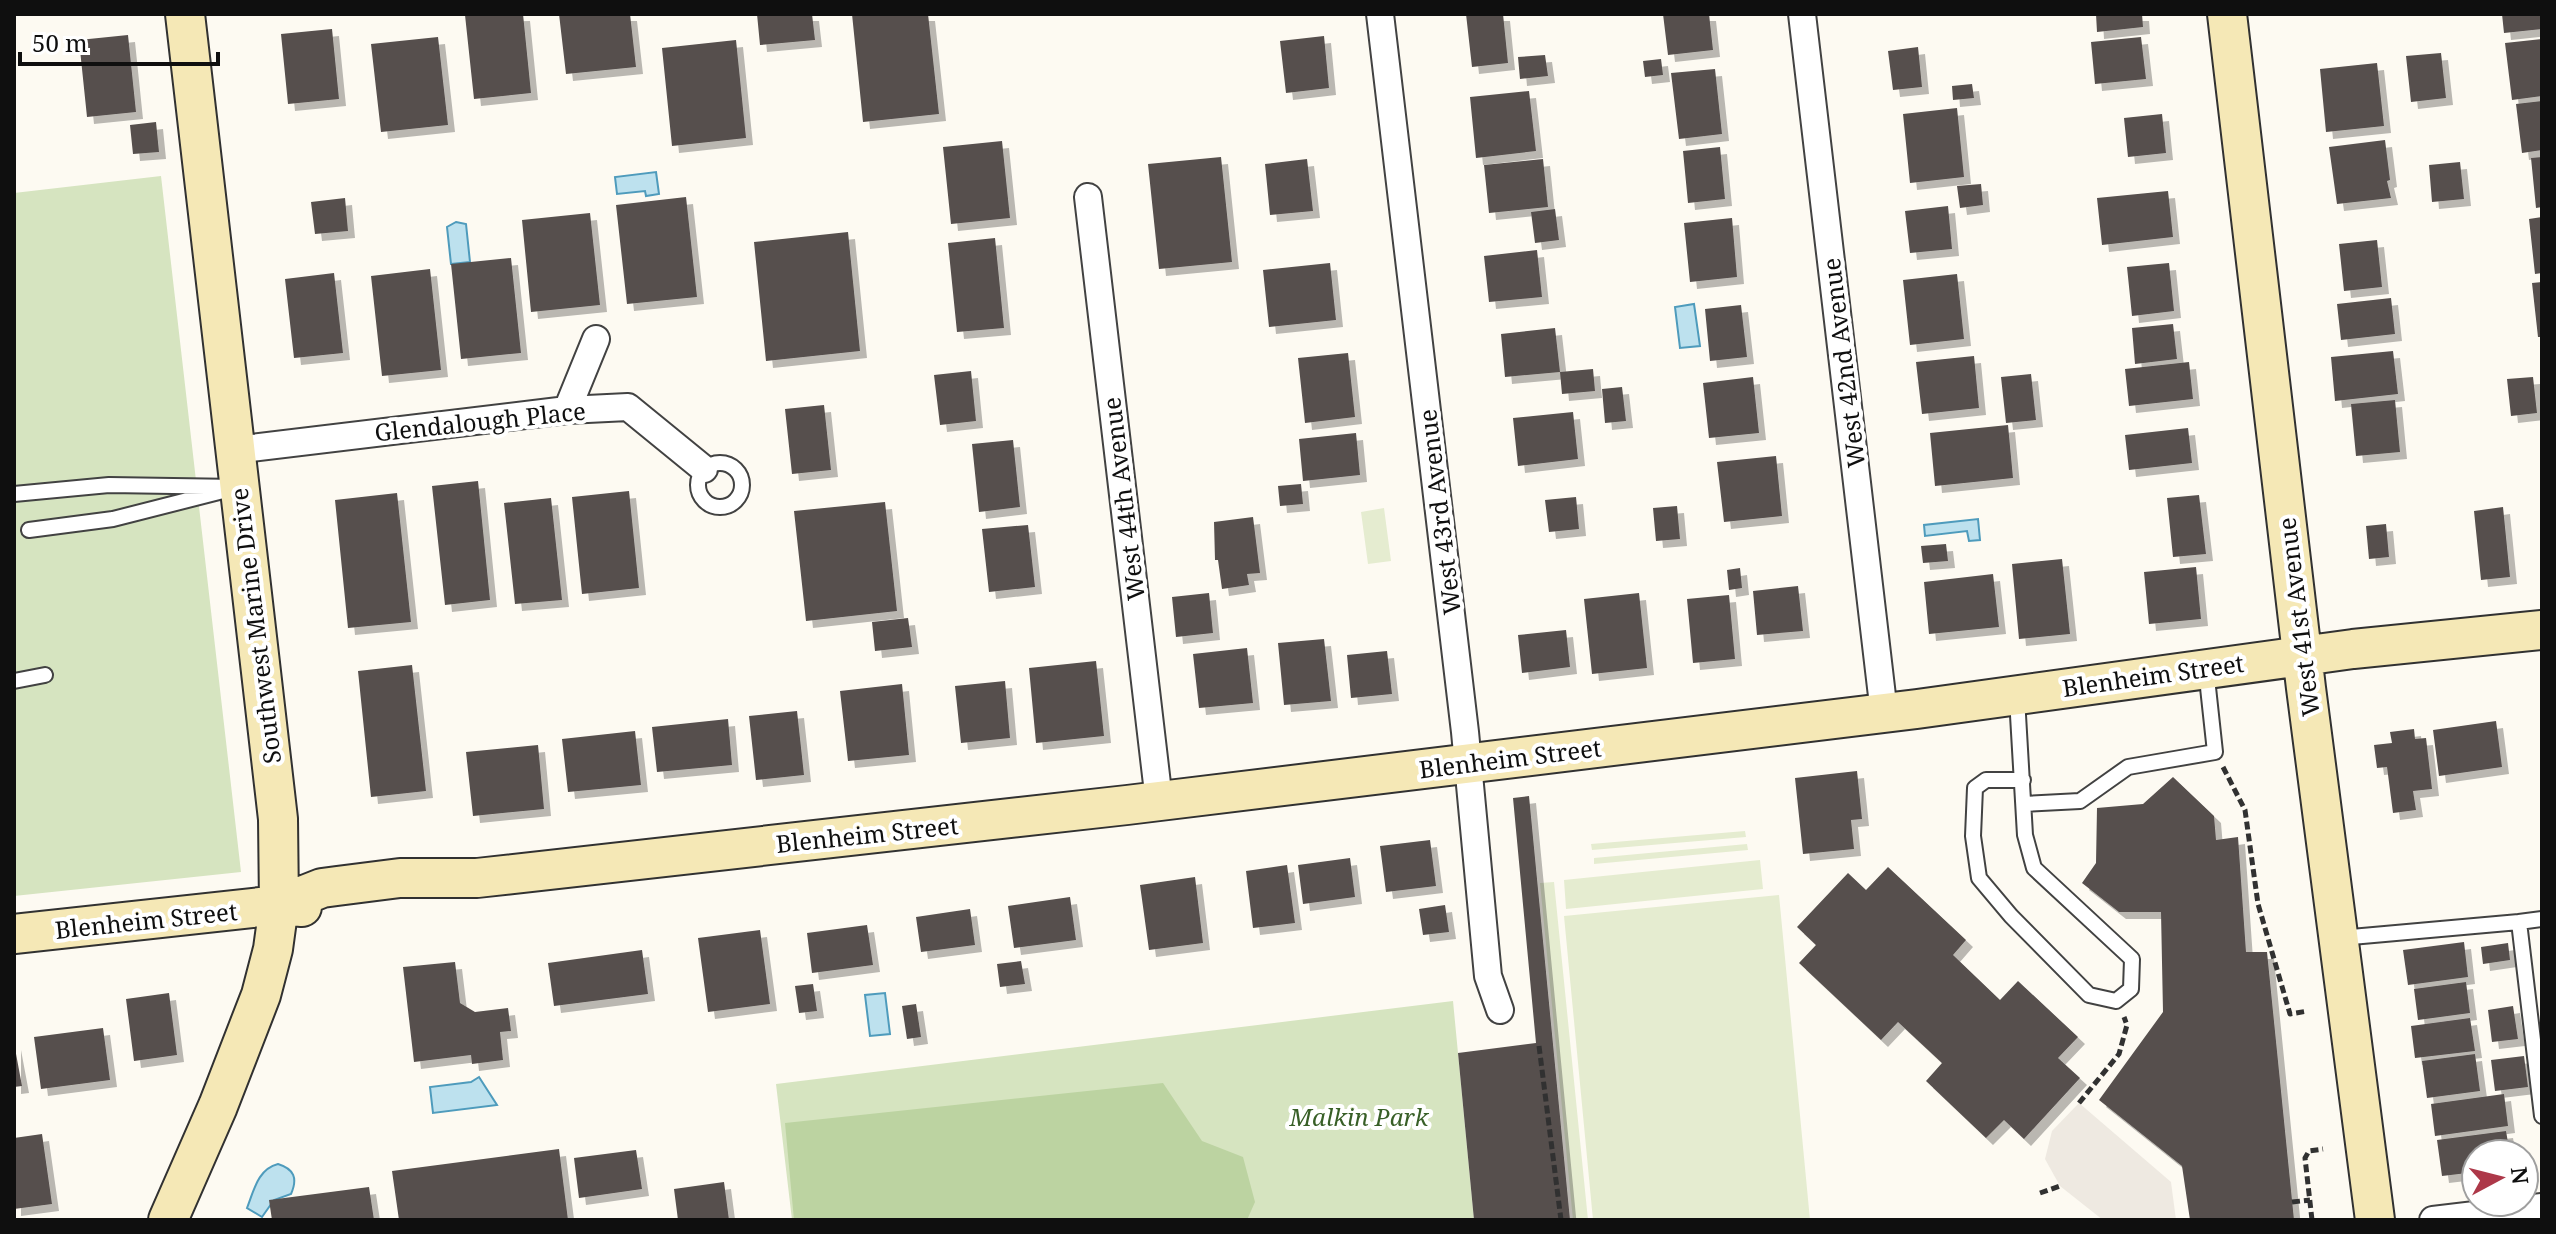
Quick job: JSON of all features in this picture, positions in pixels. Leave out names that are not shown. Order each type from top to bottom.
[{"type":"street","name":"Southwest Marine Drive","points":[[168,1220],[218,1106],[261,995],[273,949],[279,905],[278,819],[185,14]]},
{"type":"street","name":"West 43rd Avenue","points":[[1380,14],[1467,763],[1488,976],[1500,1010]]},
{"type":"street","name":"West 42nd Avenue","points":[[1802,14],[1884,713]]},
{"type":"street","name":"West 41st Avenue","points":[[2227,14],[2302,656],[2375,1220]]},
{"type":"street","name":"West 44th Avenue","points":[[1088,197],[1159,801]]},
{"type":"street","points":[[567,410],[596,339]]},
{"type":"street","name":"Glendalough Place","points":[[235,450],[567,410],[628,407],[704,469]]},
{"type":"street","name":"Blenheim Street","points":[[14,934],[279,905],[322,910],[411,896],[477,878],[1159,801],[1884,713],[2302,656],[2542,630]]},
{"type":"street","points":[[2433,1220],[2542,1207]]},
{"type":"lane","points":[[14,494],[109,485],[239,487]]},
{"type":"lane","points":[[29,530],[113,519],[239,487]]},
{"type":"lane","points":[[2024,804],[2080,801],[2128,767],[2215,752],[2206,668]]},
{"type":"lane","points":[[14,681],[45,675]]},
{"type":"lane","points":[[2016,693],[2023,780],[2025,835],[2034,868],[2132,959],[2131,989],[2116,1001],[2089,995],[2011,916],[1979,878],[1973,836],[1975,788],[1986,780],[2023,780]]},
{"type":"lane","points":[[2340,938],[2542,919]]},
{"type":"lane","points":[[2519,922],[2542,1116]]},
{"type":"path","points":[[2215,752],[2245,810],[2258,904],[2290,1014],[2308,1011]]},
{"type":"path","points":[[2079,1103],[2119,1054],[2127,1025],[2116,1001]]},
{"type":"path","points":[[1539,1046],[1561,1220]]},
{"type":"path","points":[[2312,1220],[2305,1158],[2309,1151],[2323,1149]]},
{"type":"path","points":[[2040,1193],[2060,1186]]},
{"type":"path","points":[[2292,1202],[2310,1200]]},
{"type":"green space","points":[[161,176],[241,872],[14,896],[14,193]]},
{"type":"green space","points":[[1384,508],[1391,561],[1368,564],[1361,512]]},
{"type":"green space","points":[[1745,831],[1746,837],[1592,850],[1591,844]]},
{"type":"green space","points":[[1747,844],[1748,850],[1594,864],[1594,858]]},
{"type":"green space","points":[[1760,860],[1763,889],[1566,909],[1564,880]]},
{"type":"green space","points":[[1554,882],[1588,1220],[1573,1220],[1540,883]]},
{"type":"green space","points":[[1779,895],[1810,1220],[1593,1220],[1564,916]]},
{"type":"green space","name":"Malkin Park","points":[[1453,1001],[1474,1220],[792,1220],[776,1084]]},
{"type":"green space","points":[[1163,1083],[1202,1141],[1243,1157],[1255,1202],[1247,1220],[794,1220],[785,1123]]},
{"type":"shaded area","points":[[2079,1103],[2171,1182],[2176,1220],[2103,1220],[2060,1186],[2045,1159],[2052,1131]]},
{"type":"water","points":[[656,172],[659,194],[646,196],[645,191],[617,194],[615,177]]},
{"type":"water","points":[[456,222],[466,224],[470,262],[451,264],[447,227]]},
{"type":"water","points":[[1694,304],[1700,346],[1680,348],[1675,307]]},
{"type":"water","points":[[1978,519],[1980,540],[1969,541],[1967,531],[1925,536],[1924,525]]},
{"type":"water","points":[[885,993],[890,1034],[870,1036],[865,995]]},
{"type":"water","points":[[479,1077],[497,1105],[433,1113],[430,1087],[471,1082]]},
{"type":"water","points":[[278,1164],[293,1175],[293,1188],[291,1194],[274,1200],[262,1217],[247,1208],[261,1175]]},
{"type":"building","points":[[523,14],[531,93],[474,99],[465,15]]},
{"type":"building","points":[[559,14],[630,14],[636,67],[566,74]]},
{"type":"building","points":[[757,14],[812,14],[815,40],[760,45]]},
{"type":"building","points":[[852,14],[928,14],[939,114],[863,122]]},
{"type":"building","points":[[1466,14],[1503,14],[1508,63],[1472,67]]},
{"type":"building","points":[[1663,14],[1709,14],[1713,50],[1668,55]]},
{"type":"building","points":[[2096,14],[2142,14],[2143,27],[2097,32]]},
{"type":"building","points":[[2502,14],[2542,14],[2542,29],[2504,33]]},
{"type":"building","points":[[332,29],[339,99],[288,104],[281,34]]},
{"type":"building","points":[[128,35],[136,112],[87,117],[79,40]]},
{"type":"building","points":[[1324,36],[1329,88],[1286,93],[1280,41]]},
{"type":"building","points":[[438,37],[448,125],[381,132],[371,44]]},
{"type":"building","points":[[2141,37],[2146,79],[2095,84],[2091,42]]},
{"type":"building","points":[[2542,39],[2542,96],[2512,100],[2505,43]]},
{"type":"building","points":[[736,40],[746,138],[672,146],[662,48]]},
{"type":"building","points":[[1918,47],[1922,87],[1893,90],[1888,51]]},
{"type":"building","points":[[2441,53],[2446,98],[2411,102],[2406,56]]},
{"type":"building","points":[[1545,55],[1548,76],[1520,79],[1518,57]]},
{"type":"building","points":[[1661,59],[1663,75],[1645,77],[1643,61]]},
{"type":"building","points":[[2377,63],[2384,126],[2326,132],[2320,69]]},
{"type":"building","points":[[1715,69],[1722,134],[1679,139],[1671,73]]},
{"type":"building","points":[[1972,84],[1974,98],[1953,100],[1952,86]]},
{"type":"building","points":[[1529,91],[1536,151],[1476,158],[1470,97]]},
{"type":"building","points":[[2542,101],[2542,150],[2522,153],[2516,104]]},
{"type":"building","points":[[1957,108],[1964,177],[1910,183],[1903,114]]},
{"type":"building","points":[[2162,114],[2166,153],[2128,157],[2124,118]]},
{"type":"building","points":[[156,122],[159,152],[133,154],[130,125]]},
{"type":"building","points":[[2385,140],[2391,198],[2337,204],[2329,147]]},
{"type":"building","points":[[1002,141],[1010,218],[951,224],[943,147]]},
{"type":"building","points":[[1720,147],[1725,199],[1688,203],[1683,151]]},
{"type":"building","points":[[1221,157],[1232,262],[1159,269],[1148,164]]},
{"type":"building","points":[[2542,157],[2542,207],[2536,208],[2531,158]]},
{"type":"building","points":[[1307,159],[1313,211],[1270,215],[1265,164]]},
{"type":"building","points":[[1543,159],[1548,207],[1489,213],[1484,165]]},
{"type":"building","points":[[2460,162],[2464,199],[2432,202],[2429,165]]},
{"type":"building","points":[[1981,184],[1983,205],[1960,208],[1957,186]]},
{"type":"building","points":[[2168,191],[2173,237],[2102,245],[2097,198]]},
{"type":"building","points":[[686,197],[697,297],[627,304],[616,205]]},
{"type":"building","points":[[345,198],[348,231],[315,234],[311,202]]},
{"type":"building","points":[[1948,206],[1952,249],[1910,253],[1905,211]]},
{"type":"building","points":[[1555,209],[1559,240],[1535,243],[1531,212]]},
{"type":"building","points":[[590,213],[600,305],[531,312],[522,220]]},
{"type":"building","points":[[2542,217],[2542,273],[2535,274],[2529,219]]},
{"type":"building","points":[[1732,218],[1737,277],[1690,282],[1684,223]]},
{"type":"building","points":[[848,232],[860,351],[766,361],[754,242]]},
{"type":"building","points":[[995,238],[1004,328],[957,332],[948,243]]},
{"type":"building","points":[[2377,240],[2382,287],[2344,291],[2339,244]]},
{"type":"building","points":[[1537,250],[1542,297],[1489,302],[1484,256]]},
{"type":"building","points":[[511,258],[521,353],[461,359],[451,264]]},
{"type":"building","points":[[1330,263],[1336,320],[1269,327],[1263,270]]},
{"type":"building","points":[[2169,263],[2174,311],[2132,316],[2127,267]]},
{"type":"building","points":[[430,269],[441,370],[382,376],[371,276]]},
{"type":"building","points":[[334,273],[343,353],[294,358],[285,279]]},
{"type":"building","points":[[1957,274],[1964,339],[1910,345],[1903,280]]},
{"type":"building","points":[[2542,282],[2542,337],[2538,337],[2532,283]]},
{"type":"building","points":[[2391,298],[2395,334],[2341,340],[2337,304]]},
{"type":"building","points":[[1741,305],[1747,357],[1710,361],[1705,309]]},
{"type":"building","points":[[2173,324],[2177,359],[2135,364],[2132,328]]},
{"type":"building","points":[[1555,328],[1560,372],[1505,377],[1501,334]]},
{"type":"building","points":[[2393,351],[2398,394],[2335,401],[2331,357]]},
{"type":"building","points":[[1348,353],[1355,417],[1305,423],[1298,358]]},
{"type":"building","points":[[1974,356],[1979,408],[1922,414],[1916,362]]},
{"type":"building","points":[[2189,362],[2193,399],[2129,406],[2125,369]]},
{"type":"building","points":[[1593,369],[1595,391],[1562,394],[1560,372]]},
{"type":"building","points":[[971,371],[976,421],[940,425],[934,375]]},
{"type":"building","points":[[2031,374],[2036,420],[2006,423],[2001,377]]},
{"type":"building","points":[[1753,377],[1759,433],[1709,438],[1703,383]]},
{"type":"building","points":[[2533,377],[2537,413],[2511,416],[2507,379]]},
{"type":"building","points":[[1622,387],[1626,421],[1605,423],[1602,389]]},
{"type":"building","points":[[2395,400],[2400,452],[2356,456],[2351,404]]},
{"type":"building","points":[[824,405],[831,470],[792,474],[785,409]]},
{"type":"building","points":[[1573,412],[1578,459],[1518,466],[1513,418]]},
{"type":"building","points":[[2008,425],[2013,478],[1935,486],[1930,433]]},
{"type":"building","points":[[2188,428],[2192,463],[2129,470],[2125,435]]},
{"type":"building","points":[[1356,433],[1360,475],[1303,481],[1299,439]]},
{"type":"building","points":[[1013,440],[1020,507],[979,512],[972,444]]},
{"type":"building","points":[[1776,456],[1782,516],[1724,522],[1717,462]]},
{"type":"building","points":[[478,481],[490,600],[445,605],[432,486]]},
{"type":"building","points":[[1301,484],[1303,504],[1280,506],[1278,486]]},
{"type":"building","points":[[629,491],[639,588],[582,594],[572,497]]},
{"type":"building","points":[[397,493],[411,622],[348,628],[335,500]]},
{"type":"building","points":[[2199,495],[2206,554],[2173,557],[2167,498]]},
{"type":"building","points":[[1576,497],[1579,529],[1549,532],[1545,500]]},
{"type":"building","points":[[551,498],[562,600],[515,604],[504,503]]},
{"type":"building","points":[[885,502],[897,611],[806,621],[794,511]]},
{"type":"building","points":[[1677,506],[1680,539],[1656,541],[1653,508]]},
{"type":"building","points":[[2503,507],[2510,577],[2481,580],[2474,511]]},
{"type":"building","points":[[1253,517],[1260,573],[1247,574],[1249,585],[1222,589],[1218,560],[1215,560],[1214,522]]},
{"type":"building","points":[[2386,524],[2389,557],[2369,559],[2366,526]]},
{"type":"building","points":[[1028,525],[1035,587],[989,592],[982,529]]},
{"type":"building","points":[[1946,544],[1948,561],[1923,563],[1921,546]]},
{"type":"building","points":[[2062,559],[2070,634],[2019,639],[2012,564]]},
{"type":"building","points":[[2196,567],[2201,619],[2149,624],[2144,572]]},
{"type":"building","points":[[1740,568],[1742,588],[1729,590],[1727,570]]},
{"type":"building","points":[[1993,574],[1999,627],[1929,634],[1924,582]]},
{"type":"building","points":[[1798,586],[1803,631],[1757,635],[1753,591]]},
{"type":"building","points":[[1209,593],[1213,633],[1176,637],[1172,597]]},
{"type":"building","points":[[1639,593],[1647,668],[1592,674],[1584,599]]},
{"type":"building","points":[[1729,595],[1735,659],[1693,663],[1687,599]]},
{"type":"building","points":[[908,618],[912,647],[875,651],[872,622]]},
{"type":"building","points":[[1566,630],[1570,667],[1522,673],[1518,635]]},
{"type":"building","points":[[1324,639],[1331,701],[1284,705],[1278,643]]},
{"type":"building","points":[[1247,648],[1253,703],[1199,708],[1193,654]]},
{"type":"building","points":[[1387,651],[1392,694],[1351,698],[1347,655]]},
{"type":"building","points":[[1096,661],[1104,736],[1036,743],[1029,668]]},
{"type":"building","points":[[412,665],[426,791],[371,797],[358,671]]},
{"type":"building","points":[[1005,681],[1010,738],[961,743],[955,686]]},
{"type":"building","points":[[902,684],[909,755],[848,761],[840,691]]},
{"type":"building","points":[[797,711],[804,775],[756,780],[749,716]]},
{"type":"building","points":[[728,719],[732,765],[657,772],[652,727]]},
{"type":"building","points":[[2496,721],[2502,767],[2439,776],[2433,730]]},
{"type":"building","points":[[2414,729],[2415,739],[2426,738],[2432,789],[2413,791],[2416,810],[2393,813],[2387,767],[2377,768],[2374,745],[2392,743],[2390,732]]},
{"type":"building","points":[[635,731],[641,785],[568,792],[562,739]]},
{"type":"building","points":[[538,745],[544,809],[473,816],[466,752]]},
{"type":"building","points":[[1857,771],[1862,819],[1851,820],[1854,849],[1803,854],[1795,778]]},
{"type":"building","points":[[2173,777],[2214,816],[2216,840],[2238,837],[2246,952],[2267,952],[2294,1220],[2190,1220],[2182,1166],[2099,1100],[2163,1012],[2161,912],[2119,912],[2082,883],[2096,863],[2097,808],[2143,804]]},
{"type":"building","points":[[1529,796],[1570,1220],[1474,1220],[1458,1053],[1536,1043],[1513,798]]},
{"type":"building","points":[[1430,840],[1436,886],[1386,892],[1380,846]]},
{"type":"building","points":[[1350,858],[1355,897],[1303,904],[1298,865]]},
{"type":"building","points":[[1287,865],[1295,923],[1253,928],[1246,871]]},
{"type":"building","points":[[1888,867],[1966,940],[1953,955],[2000,1000],[2018,981],[2078,1037],[2058,1058],[2080,1078],[2024,1139],[2004,1120],[1986,1138],[1926,1081],[1942,1063],[1898,1022],[1881,1040],[1799,963],[1816,945],[1797,927],[1848,873],[1866,890]]},
{"type":"building","points":[[1195,877],[1203,943],[1149,950],[1140,885]]},
{"type":"building","points":[[1070,897],[1076,940],[1014,948],[1008,906]]},
{"type":"building","points":[[1445,905],[1449,932],[1423,935],[1419,909]]},
{"type":"building","points":[[970,909],[975,945],[921,952],[916,917]]},
{"type":"building","points":[[867,925],[873,965],[812,973],[807,933]]},
{"type":"building","points":[[760,930],[770,1004],[708,1012],[698,938]]},
{"type":"building","points":[[2464,942],[2468,977],[2408,985],[2403,950]]},
{"type":"building","points":[[2508,943],[2510,960],[2483,964],[2481,947]]},
{"type":"building","points":[[642,950],[648,994],[554,1006],[548,963]]},
{"type":"building","points":[[1021,961],[1025,984],[1000,987],[997,964]]},
{"type":"building","points":[[455,962],[460,1003],[475,1012],[508,1008],[511,1031],[500,1032],[503,1060],[472,1064],[471,1055],[414,1062],[403,967]]},
{"type":"building","points":[[2466,982],[2470,1013],[2418,1020],[2414,989]]},
{"type":"building","points":[[813,984],[817,1011],[799,1013],[795,986]]},
{"type":"building","points":[[169,993],[177,1055],[134,1061],[126,999]]},
{"type":"building","points":[[916,1004],[921,1037],[907,1039],[902,1006]]},
{"type":"building","points":[[2513,1006],[2518,1039],[2492,1042],[2488,1010]]},
{"type":"building","points":[[2470,1018],[2475,1051],[2415,1058],[2411,1026]]},
{"type":"building","points":[[103,1028],[110,1080],[41,1089],[34,1037]]},
{"type":"building","points":[[14,1043],[22,1086],[14,1087]]},
{"type":"building","points":[[2475,1054],[2480,1091],[2427,1098],[2422,1061]]},
{"type":"building","points":[[2524,1056],[2528,1087],[2495,1091],[2491,1060]]},
{"type":"building","points":[[2504,1094],[2508,1126],[2435,1136],[2431,1104]]},
{"type":"building","points":[[2506,1131],[2507,1138],[2460,1138],[2460,1174],[2442,1176],[2437,1140]]},
{"type":"building","points":[[42,1134],[52,1204],[14,1209],[14,1138]]},
{"type":"building","points":[[559,1149],[568,1220],[399,1220],[392,1171]]},
{"type":"building","points":[[636,1150],[642,1189],[579,1198],[574,1158]]},
{"type":"building","points":[[724,1182],[729,1220],[678,1220],[674,1189]]},
{"type":"building","points":[[369,1187],[374,1220],[272,1220],[269,1200]]}]
